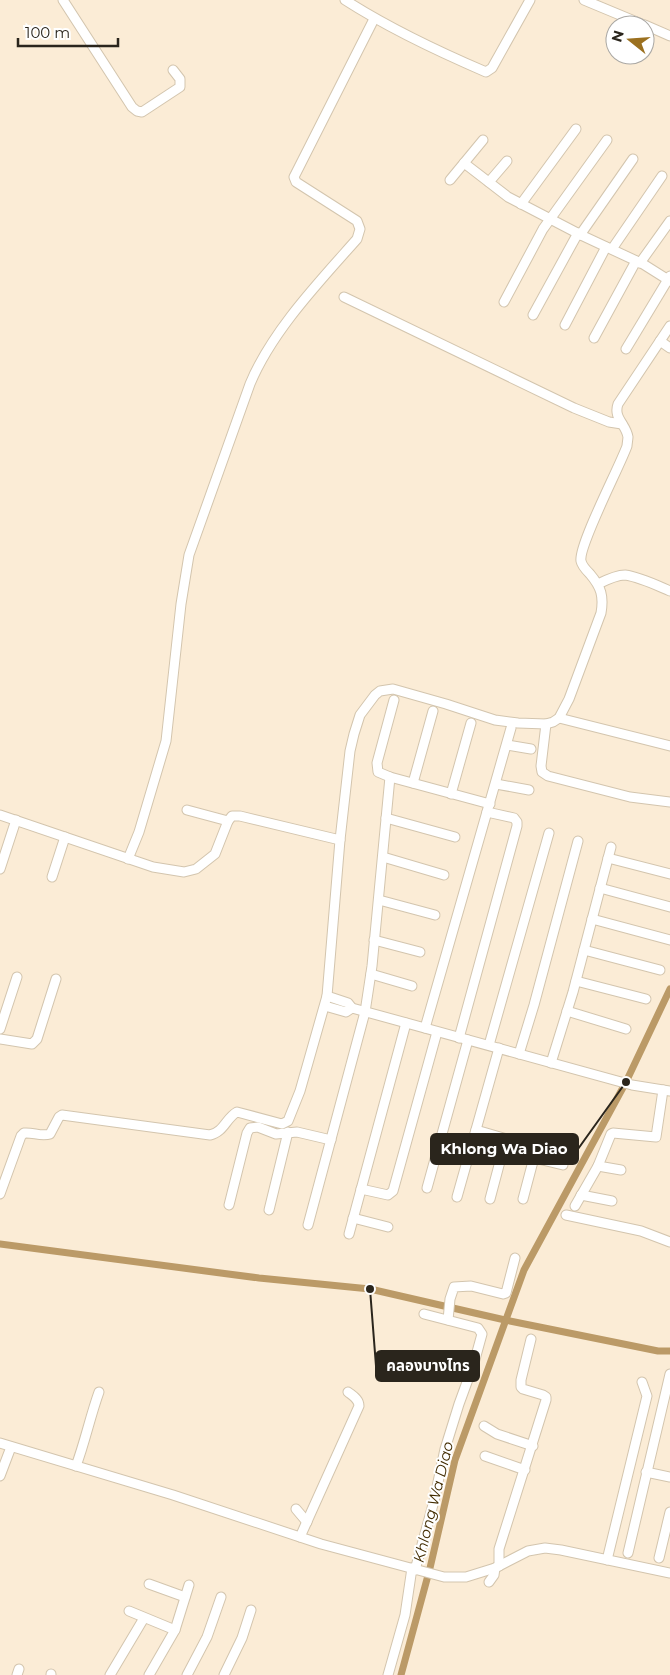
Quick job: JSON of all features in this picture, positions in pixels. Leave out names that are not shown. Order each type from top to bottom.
[{"type":"street","points":[[63,0],[132,107],[137,111],[142,112],[180,87],[180,79],[173,70]]},
{"type":"street","points":[[345,0],[374,19],[486,72],[492,68],[530,0]]},
{"type":"street","points":[[584,0],[600,3],[625,15]]},
{"type":"street","points":[[133,860],[139,832],[166,741],[181,604],[189,556],[250,384],[257,367],[267,351],[303,301],[357,238],[360,229],[357,222],[296,182],[294,176],[374,19]]},
{"type":"street","points":[[655,29],[670,36]]},
{"type":"street","points":[[521,204],[576,129]]},
{"type":"street","points":[[450,180],[483,140]]},
{"type":"street","points":[[504,302],[543,229],[607,140]]},
{"type":"street","points":[[533,314],[579,234],[633,158]]},
{"type":"street","points":[[489,182],[507,161]]},
{"type":"street","points":[[464,163],[508,197],[669,279],[626,348]]},
{"type":"street","points":[[565,325],[609,248],[662,176]]},
{"type":"street","points":[[594,338],[638,262],[670,221]]},
{"type":"street","points":[[344,297],[574,408],[609,422],[622,424]]},
{"type":"street","points":[[0,1194],[21,1136],[28,1132],[45,1136],[52,1131],[59,1118],[66,1114],[210,1135],[216,1134],[221,1130],[233,1114],[237,1112],[285,1124],[288,1122],[300,1091],[327,996],[340,840],[350,751],[360,715],[375,695],[380,691],[392,689],[495,720],[546,724],[559,718],[569,699],[601,613],[603,599],[598,584],[585,569],[581,561],[582,552],[595,516],[627,446],[628,437],[617,417],[616,410],[618,404],[670,326]]},
{"type":"street","points":[[660,341],[670,348]]},
{"type":"street","points":[[598,584],[623,575],[646,581],[670,591]]},
{"type":"street","points":[[394,700],[377,768],[378,772],[382,775],[451,794],[514,818],[517,822],[427,1188]]},
{"type":"street","points":[[412,783],[433,711]]},
{"type":"street","points":[[559,718],[670,746]]},
{"type":"street","points":[[451,794],[471,724]]},
{"type":"street","points":[[546,724],[540,766],[545,774],[553,778],[630,797],[670,802]]},
{"type":"street","points":[[425,1028],[511,728]]},
{"type":"street","points":[[507,744],[531,749]]},
{"type":"street","points":[[308,1225],[365,1012],[379,900],[390,777]]},
{"type":"street","points":[[496,784],[528,790]]},
{"type":"street","points":[[187,810],[228,821]]},
{"type":"street","points":[[0,815],[153,867],[184,872],[196,869],[215,854],[228,821],[232,816],[240,816],[340,840]]},
{"type":"street","points":[[386,818],[455,837]]},
{"type":"street","points":[[0,869],[16,820]]},
{"type":"street","points":[[457,1197],[476,1130],[494,1047],[548,832]]},
{"type":"street","points":[[52,877],[65,837]]},
{"type":"street","points":[[519,1054],[578,841]]},
{"type":"street","points":[[552,1063],[576,981],[611,847]]},
{"type":"street","points":[[383,857],[444,876]]},
{"type":"street","points":[[608,858],[670,874]]},
{"type":"street","points":[[600,888],[670,907]]},
{"type":"street","points":[[379,900],[435,915]]},
{"type":"street","points":[[592,919],[670,940]]},
{"type":"street","points":[[374,940],[420,952]]},
{"type":"street","points":[[584,950],[660,970]]},
{"type":"street","points":[[371,974],[412,986]]},
{"type":"street","points":[[0,1029],[17,978]]},
{"type":"street","points":[[0,1039],[32,1044],[35,1042],[56,979]]},
{"type":"street","points":[[576,981],[646,999]]},
{"type":"street","points":[[327,996],[348,1003],[352,1008],[437,1032],[632,1085],[667,1090],[656,1137],[613,1133],[606,1142],[598,1166],[575,1206]]},
{"type":"street","points":[[325,1006],[346,1012],[352,1008]]},
{"type":"street","points":[[567,1011],[626,1028]]},
{"type":"street","points":[[349,1234],[406,1023]]},
{"type":"street","points":[[361,1189],[388,1195],[393,1191],[437,1032]]},
{"type":"street","points":[[229,1205],[247,1133],[250,1128],[258,1127],[276,1134],[297,1132],[331,1140]]},
{"type":"street","points":[[476,1130],[532,1145],[536,1150],[523,1199]]},
{"type":"street","points":[[269,1210],[288,1132]]},
{"type":"street","points":[[490,1199],[506,1138]]},
{"type":"street","points":[[534,1158],[563,1165]]},
{"type":"street","points":[[598,1166],[621,1170]]},
{"type":"street","points":[[581,1195],[612,1201]]},
{"type":"street","points":[[566,1215],[641,1231],[670,1242]]},
{"type":"street","points":[[353,1218],[388,1227]]},
{"type":"street","points":[[448,1317],[450,1299],[454,1287],[471,1286],[502,1294],[506,1293],[515,1258]]},
{"type":"street","points":[[388,1675],[434,1501],[444,1449],[458,1404],[474,1363],[482,1334],[478,1328],[448,1317],[424,1314]]},
{"type":"street","points":[[489,1582],[497,1567],[499,1549],[546,1400],[546,1397],[543,1395],[521,1387],[531,1338]]},
{"type":"street","points":[[628,1552],[670,1374]]},
{"type":"street","points":[[607,1560],[647,1396],[642,1382]]},
{"type":"street","points":[[76,1466],[86,1438],[90,1415],[99,1392]]},
{"type":"street","points":[[300,1537],[359,1406],[359,1402],[348,1392]]},
{"type":"street","points":[[484,1426],[497,1434],[533,1446]]},
{"type":"street","points":[[0,1443],[173,1495],[300,1537],[454,1579],[497,1567],[528,1551],[545,1548],[670,1573]]},
{"type":"street","points":[[0,1476],[11,1447]]},
{"type":"street","points":[[485,1456],[525,1470]]},
{"type":"street","points":[[646,1472],[670,1477]]},
{"type":"street","points":[[296,1509],[307,1522]]},
{"type":"street","points":[[659,1558],[670,1512]]},
{"type":"street","points":[[149,1584],[185,1597]]},
{"type":"street","points":[[149,1675],[175,1630],[189,1585]]},
{"type":"street","points":[[187,1675],[207,1638],[221,1597]]},
{"type":"street","points":[[224,1675],[242,1638],[251,1610]]},
{"type":"street","points":[[129,1611],[175,1630]]},
{"type":"street","points":[[110,1675],[144,1618]]},
{"type":"waterway","name":"Khlong Wa Diao","points":[[401,1675],[430,1568],[455,1460],[524,1270],[626,1082],[670,989]]},
{"type":"waterway","points":[[0,1244],[259,1278],[370,1289],[505,1320],[658,1351],[670,1351]]},
{"type":"place","name":"Khlong Wa Diao","points":[[626,1082]]},
{"type":"place","name":"คลองบางไทร","points":[[370,1289]]}]
